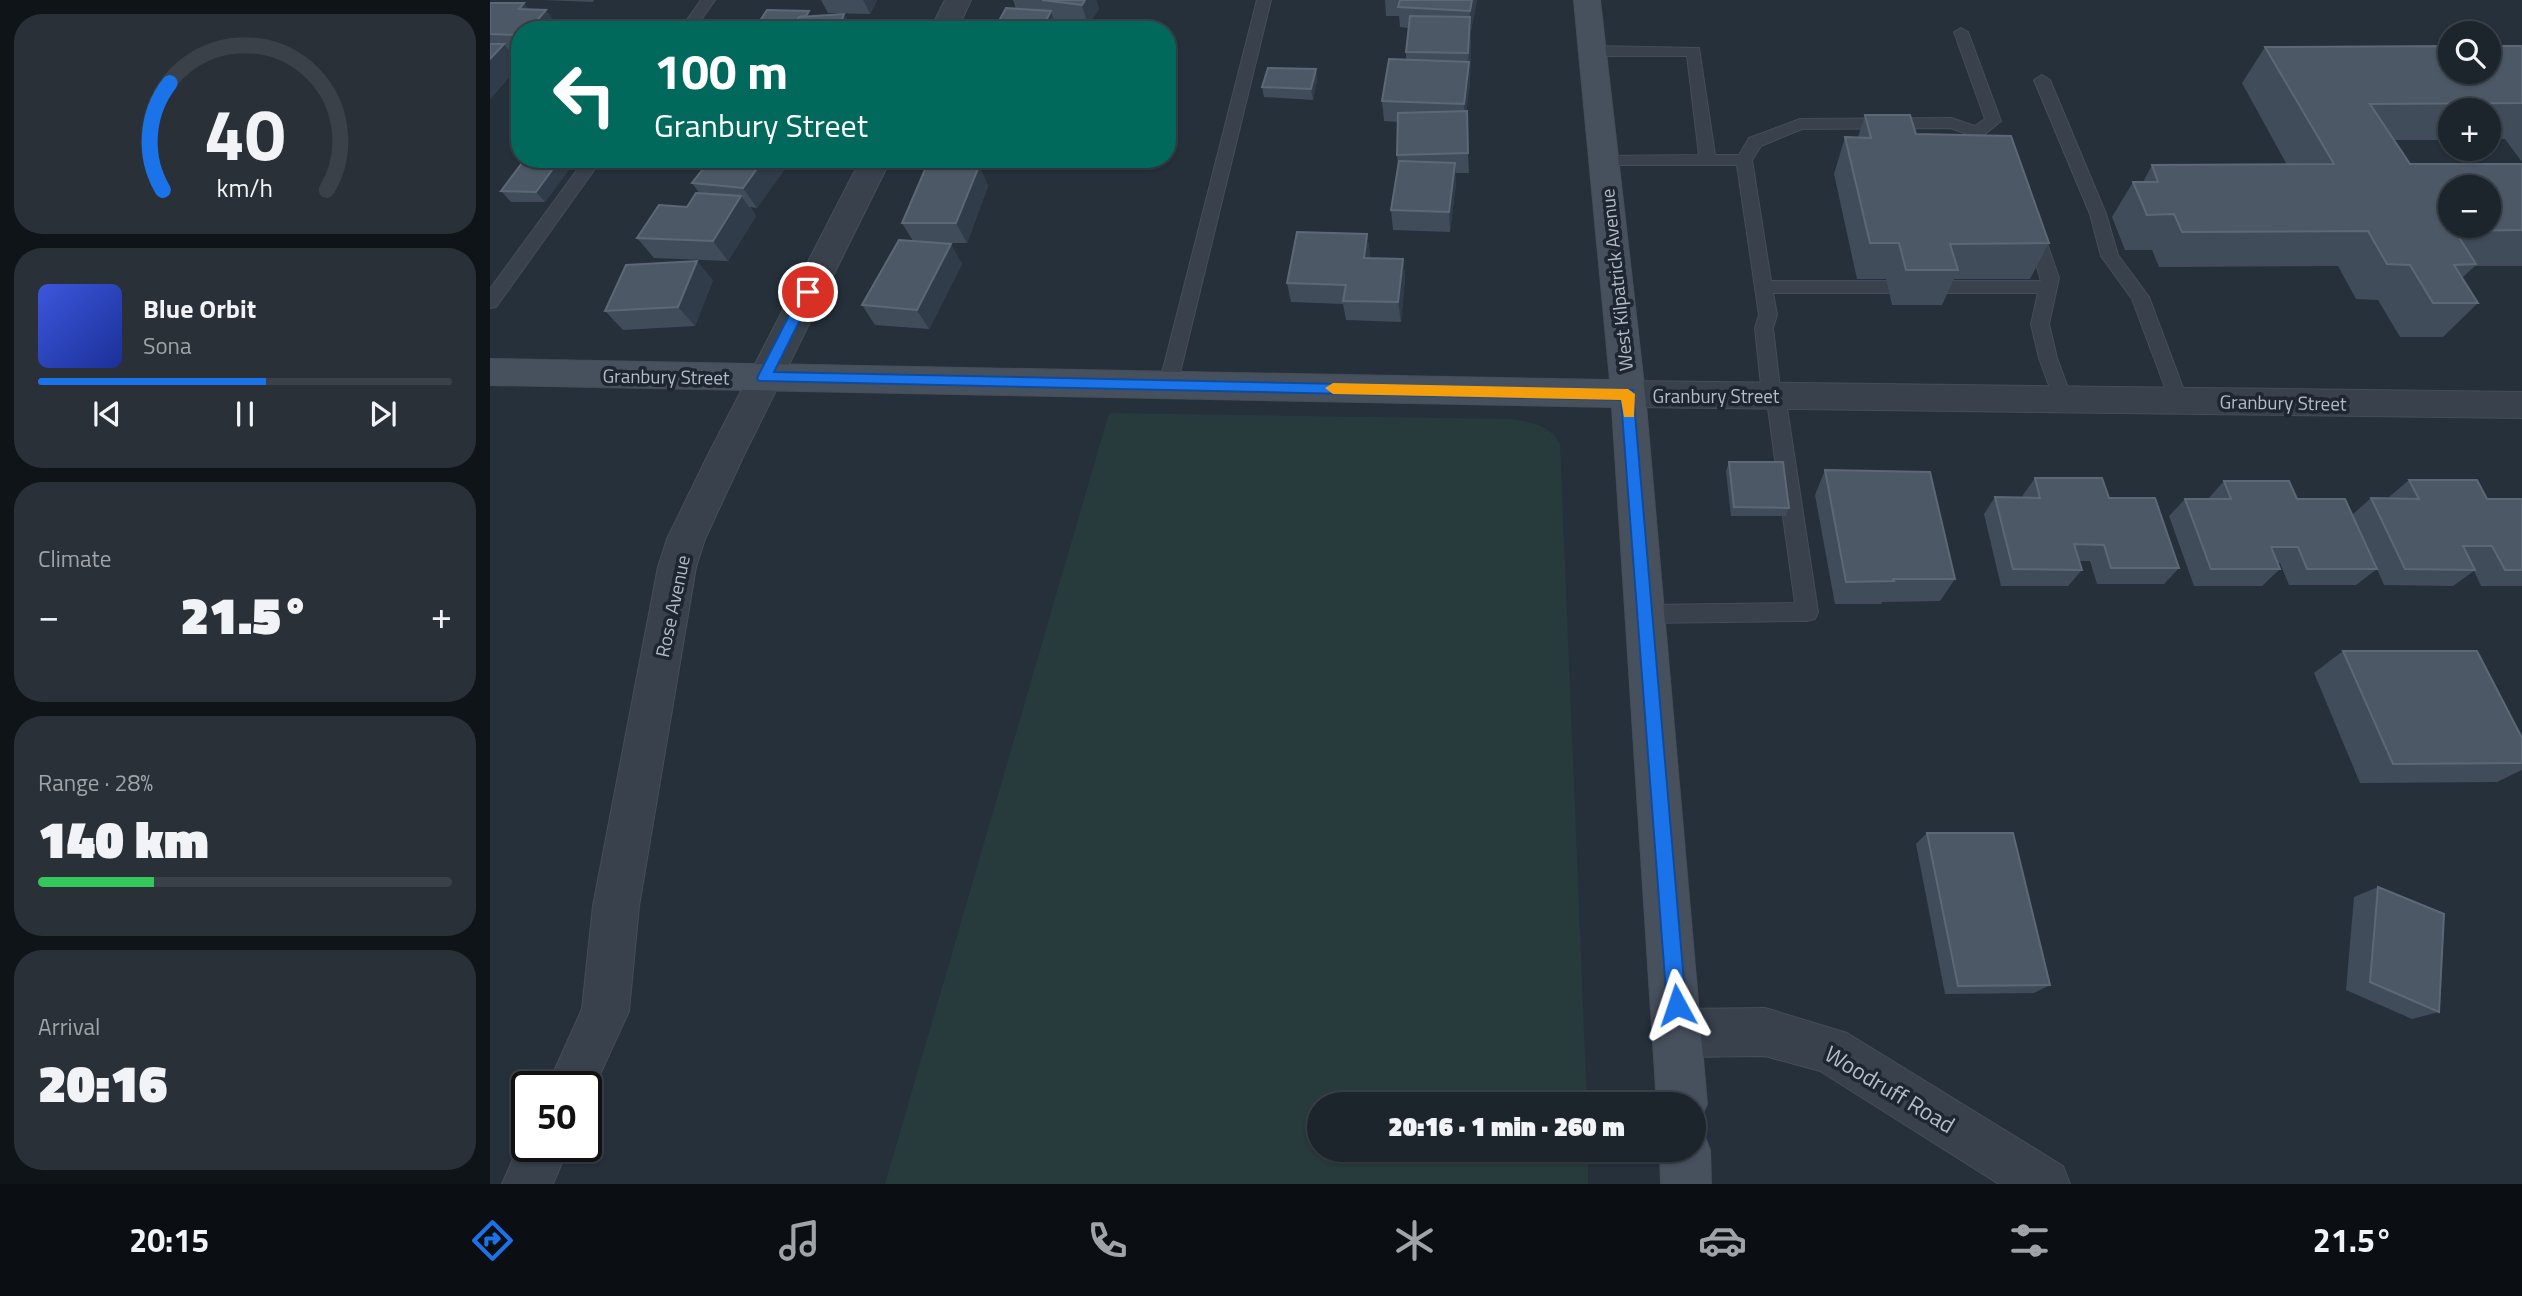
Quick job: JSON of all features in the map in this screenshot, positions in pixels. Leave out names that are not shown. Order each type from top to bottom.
[{"type":"main road","name":"West Kilpatrick Avenue","points":[[1587,0],[1628,394],[1681,1092]]},
{"type":"main road","name":"Granbury Street","points":[[490,372],[1628,394]]},
{"type":"main road","points":[[1685,1162],[1686,1184]]},
{"type":"street","points":[[948,21],[958,0]]},
{"type":"street","name":"Rose Avenue","points":[[578,1071],[605,1011],[616,906],[677,567],[686,540],[764,378],[871,168]]},
{"type":"street","name":"Granbury Street","points":[[1628,394],[2522,405]]},
{"type":"street","name":"Woodruff Road","points":[[1679,1033],[1765,1032],[1830,1050],[2045,1184]]},
{"type":"street","points":[[527,1184],[537,1162]]},
{"type":"lane","points":[[693,21],[708,0]]},
{"type":"lane","points":[[1168,385],[1264,0]]},
{"type":"lane","points":[[1961,32],[1993,121],[1977,132]]},
{"type":"lane","points":[[1592,51],[1694,51],[1708,160]]},
{"type":"lane","points":[[2042,80],[2098,214],[2110,257],[2140,297],[2179,401]]},
{"type":"lane","points":[[1646,614],[1807,612],[1773,395],[1764,328],[1768,315],[1744,160],[1755,142],[1800,124],[1951,123],[1977,132]]},
{"type":"lane","points":[[1977,132],[1985,153],[2004,165]]},
{"type":"lane","points":[[1604,161],[1744,160]]},
{"type":"lane","points":[[490,302],[587,168]]},
{"type":"lane","points":[[2030,218],[2050,278],[2040,324],[2048,358],[2063,400]]},
{"type":"lane","points":[[1763,287],[1888,287]]},
{"type":"lane","points":[[1937,287],[2048,287]]},
{"type":"green space","points":[[1109,413],[1512,419],[1540,426],[1551,433],[1560,444],[1587,1092],[1307,1092],[1307,1162],[1588,1162],[1588,1184],[885,1184]]},
{"type":"building","points":[[1042,0],[1085,0],[1082,5]]},
{"type":"building","points":[[1400,0],[1472,0],[1470,11],[1398,7]]},
{"type":"building","points":[[490,3],[524,3],[519,9],[546,10],[537,21],[511,21],[511,35],[490,34]]},
{"type":"building","points":[[1006,8],[1051,11],[1046,21],[999,21]]},
{"type":"building","points":[[767,10],[809,11],[797,21],[760,21]]},
{"type":"building","points":[[844,14],[841,21],[797,21],[799,17]]},
{"type":"building","points":[[1410,16],[1470,17],[1468,53],[1406,52]]},
{"type":"building","points":[[490,44],[504,44],[490,59]]},
{"type":"building","points":[[2438,46],[2438,84],[2501,84],[2501,46],[2522,46],[2522,103],[2501,103],[2501,98],[2438,98],[2438,104],[2370,104],[2410,164],[2522,164],[2522,230],[2501,230],[2501,175],[2438,175],[2438,238],[2459,238],[2476,264],[2454,265],[2478,303],[2433,303],[2410,265],[2387,264],[2368,231],[2182,232],[2174,214],[2147,215],[2133,182],[2158,182],[2152,165],[2334,164],[2265,47]]},
{"type":"building","points":[[1389,59],[1469,62],[1464,104],[1382,101]]},
{"type":"building","points":[[1268,68],[1316,69],[1311,89],[1262,87]]},
{"type":"building","points":[[1467,111],[1468,153],[1397,155],[1398,113]]},
{"type":"building","points":[[1865,115],[1910,115],[1916,134],[2011,136],[2049,243],[1950,244],[1958,270],[1906,270],[1899,243],[1870,243],[1845,137],[1871,138]]},
{"type":"building","points":[[1399,161],[1455,163],[1449,212],[1391,210]]},
{"type":"building","points":[[518,168],[553,168],[536,192],[501,191]]},
{"type":"building","points":[[704,168],[757,168],[743,188],[692,183]]},
{"type":"building","points":[[926,168],[978,168],[956,223],[902,223]]},
{"type":"building","points":[[696,193],[741,196],[713,241],[637,238],[659,205],[687,207]]},
{"type":"building","points":[[1297,232],[1367,234],[1364,258],[1403,259],[1398,302],[1343,301],[1346,285],[1287,283]]},
{"type":"building","points":[[899,240],[951,244],[917,310],[862,305]]},
{"type":"building","points":[[697,261],[678,307],[605,311],[626,265]]},
{"type":"building","points":[[1729,462],[1783,462],[1789,508],[1734,507]]},
{"type":"building","points":[[1825,470],[1930,472],[1955,579],[1846,582]]},
{"type":"building","points":[[2035,478],[2102,478],[2109,498],[2155,498],[2179,568],[2111,568],[2104,545],[2074,544],[2082,570],[2013,569],[1995,497],[2040,498]]},
{"type":"building","points":[[2409,480],[2477,480],[2487,499],[2522,499],[2522,570],[2505,570],[2492,546],[2463,546],[2475,570],[2405,569],[2371,498],[2419,499]]},
{"type":"building","points":[[2224,481],[2289,481],[2297,499],[2345,499],[2377,569],[2307,569],[2298,547],[2271,547],[2280,569],[2211,569],[2185,499],[2231,499]]},
{"type":"building","points":[[2343,651],[2477,651],[2522,738],[2522,763],[2393,764]]},
{"type":"building","points":[[1927,833],[2013,833],[2050,985],[1958,986]]},
{"type":"building","points":[[2378,887],[2444,914],[2439,1012],[2370,982]]},
{"type":"slow traffic","points":[[1333,388],[1628,394],[1629,413]]},
{"type":"route","points":[[808,292],[764,378],[1628,394],[1677,1005]]}]
